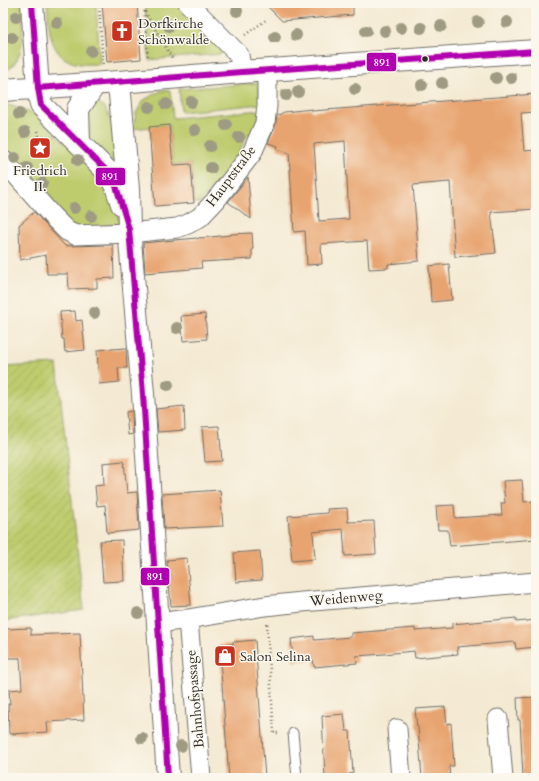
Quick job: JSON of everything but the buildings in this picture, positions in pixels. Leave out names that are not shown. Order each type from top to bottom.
[{"type":"main road","points":[[32,3],[38,88],[41,106],[108,172],[116,186],[129,231]]},
{"type":"main road","points":[[3,90],[38,88],[99,75],[119,82],[536,51]]},
{"type":"main road","points":[[79,143],[78,110],[99,75]]},
{"type":"main road","points":[[119,82],[128,189],[129,231],[143,394],[168,778]]},
{"type":"street","points":[[188,3],[239,55],[242,72]]},
{"type":"street","name":"Hauptstraße","points":[[3,160],[53,217],[67,231],[75,235],[177,228],[200,217],[216,200],[252,153],[265,123],[267,106],[267,70]]},
{"type":"street","name":"Weidenweg","points":[[158,623],[265,606],[536,582]]},
{"type":"street","name":"Bahnhofspassage","points":[[188,619],[201,778]]},
{"type":"street","points":[[498,719],[503,778]]},
{"type":"street","points":[[397,729],[401,778]]},
{"type":"lane","points":[[293,733],[297,778]]},
{"type":"path","points":[[99,3],[99,75]]},
{"type":"path","points":[[144,3],[148,62]]},
{"type":"path","points":[[144,12],[173,60]]},
{"type":"path","points":[[242,38],[266,20]]},
{"type":"path","points":[[265,606],[274,733],[293,733]]},
{"type":"green space","points":[[3,3],[22,3],[23,32],[17,60],[3,73]]},
{"type":"green space","points":[[47,3],[96,3],[100,64],[75,63],[66,59],[60,54],[52,39],[48,21]]},
{"type":"green space","points":[[145,3],[180,3],[222,48],[222,54],[149,60]]},
{"type":"green space","points":[[258,83],[262,104],[181,112],[179,89]]},
{"type":"green space","points":[[170,90],[173,118],[262,110],[256,133],[248,134],[238,154],[241,158],[222,184],[214,185],[200,203],[194,203],[191,164],[173,165],[169,125],[133,129],[136,113],[144,100],[160,91]]},
{"type":"green space","points":[[96,102],[104,106],[112,122],[116,160],[114,163],[89,138],[89,111]]},
{"type":"green space","points":[[3,104],[38,116],[113,191],[120,224],[74,230],[51,208],[50,199],[42,189],[36,193],[3,156]]},
{"type":"green space","points":[[57,364],[84,610],[3,621],[3,367]]},
{"type":"transit line","name":"891","points":[[32,3],[38,88],[41,105],[108,172],[116,186],[129,229],[143,394],[168,778]]},
{"type":"transit line","name":"891","points":[[38,88],[536,51]]},
{"type":"place","name":"Dorfkirche Schönwalde","points":[[122,31]]},
{"type":"place","name":"Friedrich II.","points":[[40,148]]},
{"type":"place","name":"Salon Selina","points":[[225,656]]}]
